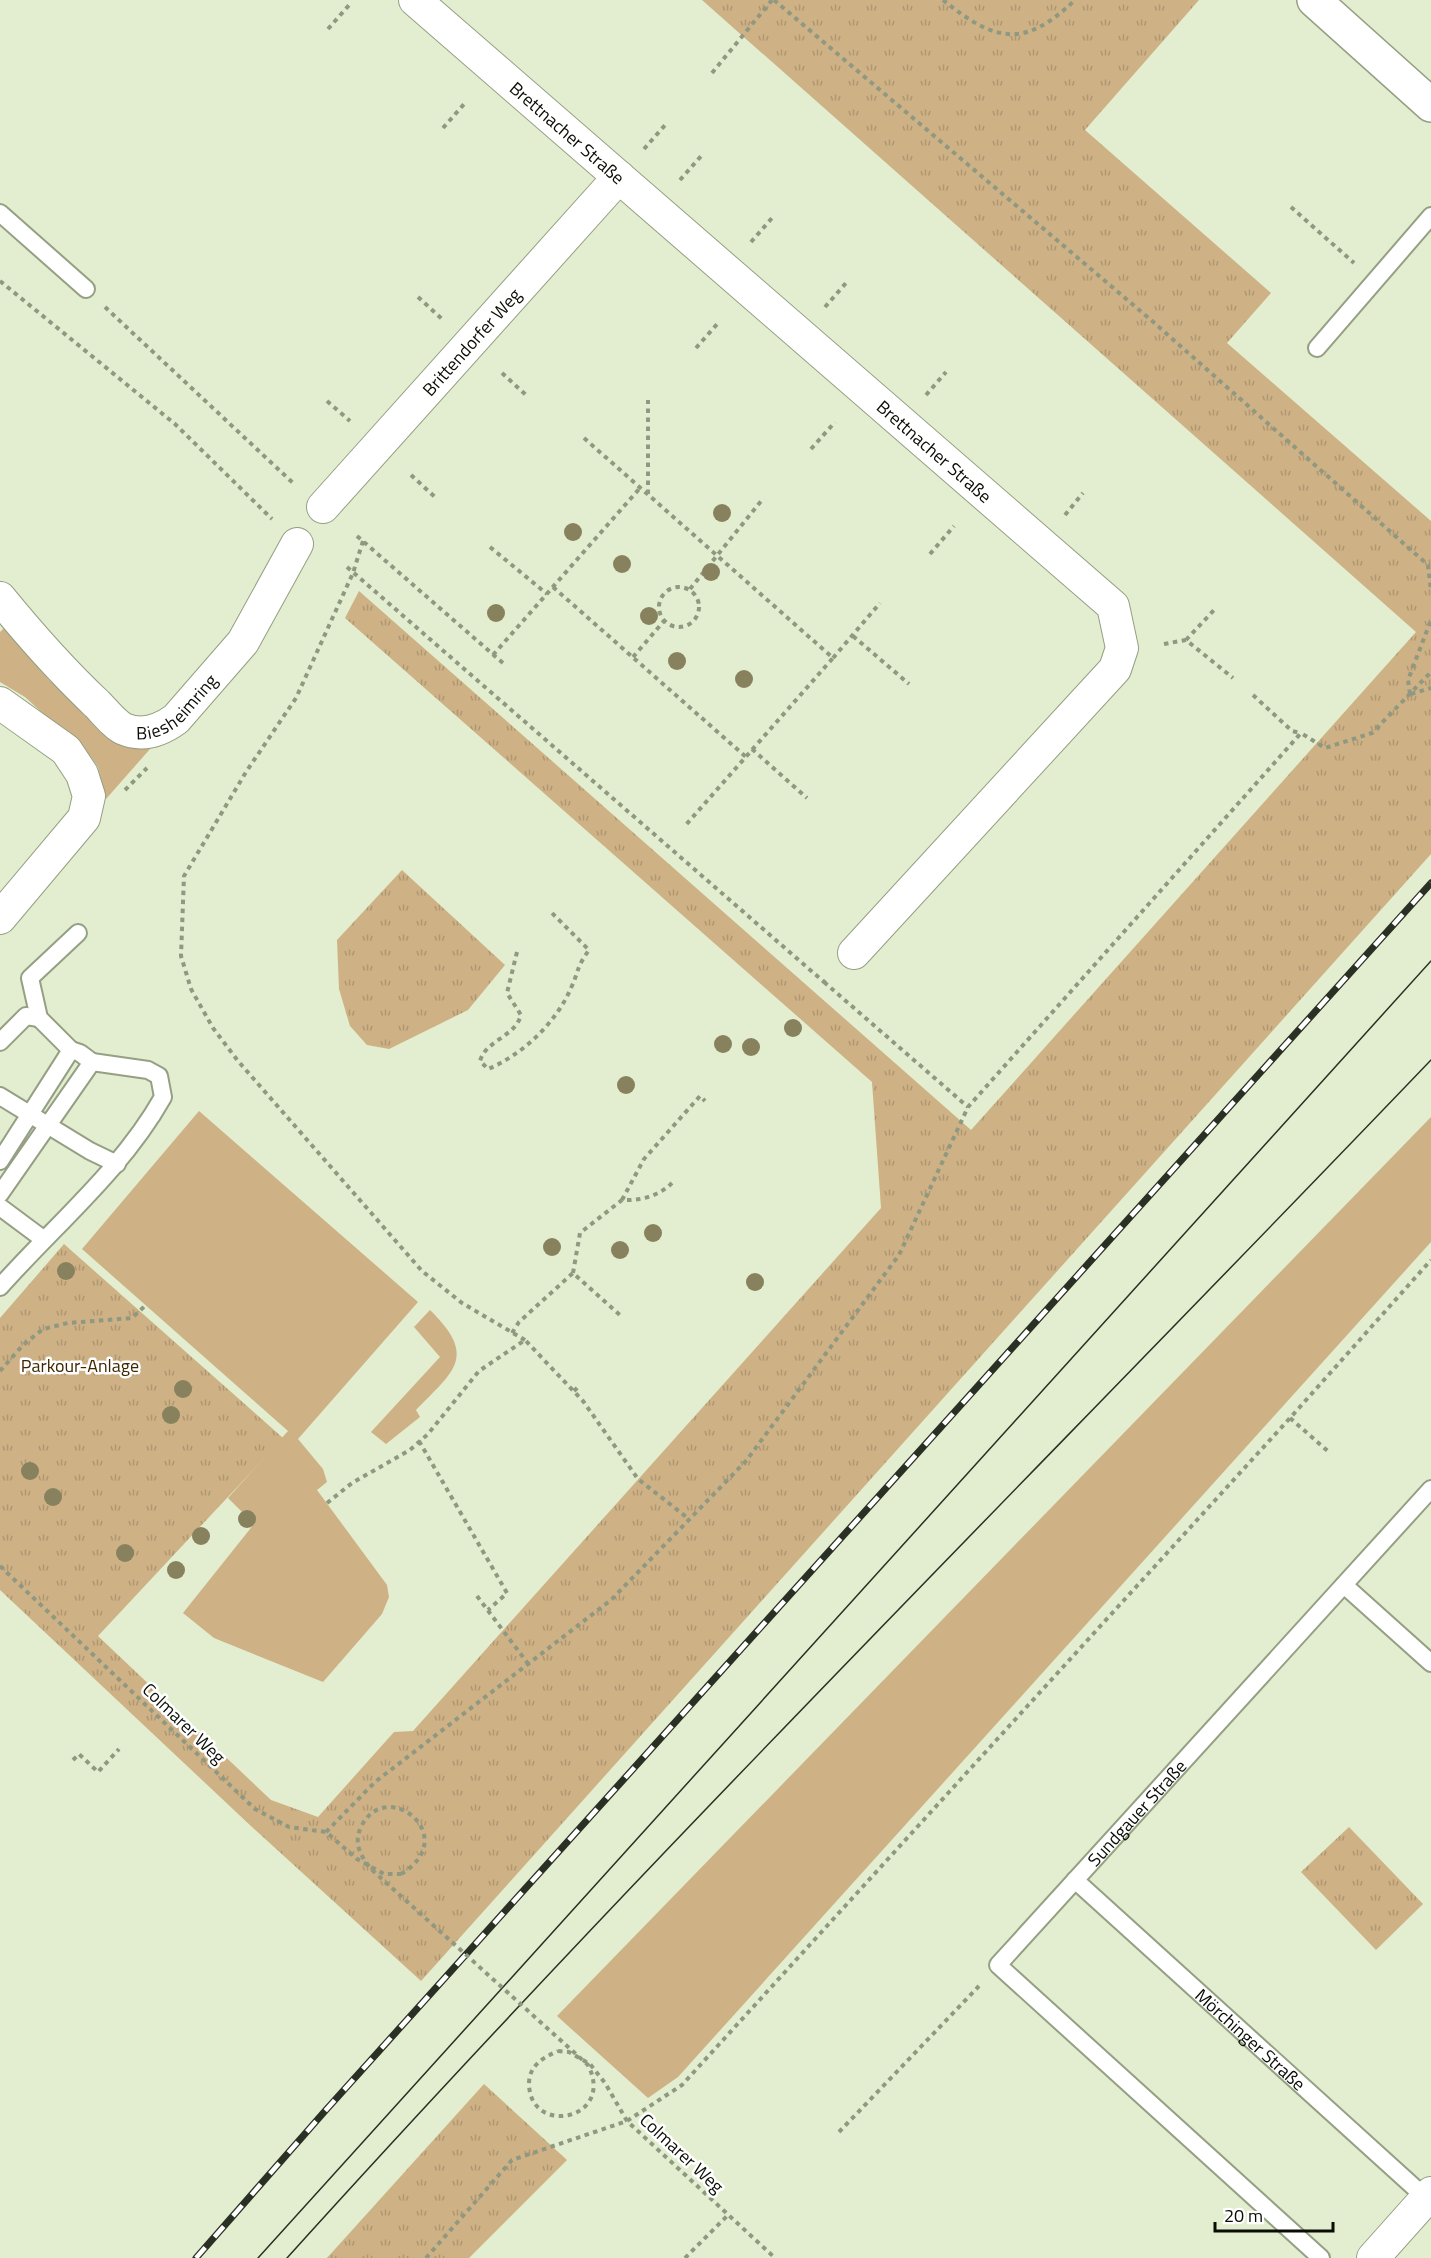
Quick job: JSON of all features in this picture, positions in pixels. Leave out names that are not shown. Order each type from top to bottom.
[{"type":"street","name":"Brettnacher Straße","points":[[415,0],[1113,606],[1122,648],[1114,669],[854,952]]},
{"type":"street","points":[[1314,0],[1431,105]]},
{"type":"street","name":"Brittendorfer Weg","points":[[322,507],[619,177]]},
{"type":"street","name":"Biesheimring","points":[[0,598],[49,658],[123,729],[144,733],[163,729],[176,719],[243,642],[297,544]]},
{"type":"street","points":[[0,703],[66,750],[82,774],[89,796],[84,818],[0,918]]},
{"type":"street","name":"Mörchinger Straße","points":[[1373,2258],[1429,2195]]},
{"type":"lane","points":[[0,213],[86,289]]},
{"type":"lane","points":[[1317,348],[1431,216]]},
{"type":"lane","points":[[0,1287],[43,1239],[117,1164],[144,1132],[163,1097],[159,1077],[148,1070],[92,1062],[80,1053],[70,1050],[39,1018],[30,978],[78,933]]},
{"type":"lane","points":[[0,1042],[26,1016],[39,1018]]},
{"type":"lane","points":[[0,1161],[70,1050]]},
{"type":"lane","points":[[0,1194],[46,1124],[92,1062]]},
{"type":"lane","points":[[0,1096],[117,1164]]},
{"type":"lane","points":[[0,1207],[43,1239]]},
{"type":"lane","name":"Sundgauer Straße","points":[[998,1965],[1431,1489]]},
{"type":"lane","points":[[1344,1584],[1431,1663]]},
{"type":"lane","name":"Mörchinger Straße","points":[[1075,1880],[1429,2195]]},
{"type":"lane","points":[[998,1965],[1321,2258]]},
{"type":"path","points":[[712,73],[773,0],[1142,312],[1428,565],[1431,591]]},
{"type":"path","points":[[943,0],[968,20],[1003,35],[1038,29],[1057,18],[1075,0]]},
{"type":"path","points":[[328,29],[350,4]]},
{"type":"path","points":[[443,128],[465,103]]},
{"type":"path","points":[[644,149],[666,124]]},
{"type":"path","points":[[680,180],[702,155]]},
{"type":"path","points":[[1291,207],[1374,282]]},
{"type":"path","points":[[751,243],[772,218]]},
{"type":"path","points":[[0,281],[175,424],[297,544]]},
{"type":"path","points":[[825,307],[846,283]]},
{"type":"path","points":[[86,289],[293,483]]},
{"type":"path","points":[[418,297],[442,318]]},
{"type":"path","points":[[696,348],[719,322]]},
{"type":"path","points":[[926,395],[946,372]]},
{"type":"path","points":[[502,373],[526,395]]},
{"type":"path","points":[[648,400],[648,495]]},
{"type":"path","points":[[327,401],[350,421]]},
{"type":"path","points":[[811,449],[835,422]]},
{"type":"path","points":[[584,438],[833,658]]},
{"type":"path","points":[[411,475],[436,498]]},
{"type":"path","points":[[493,655],[640,488]]},
{"type":"path","points":[[1064,516],[1083,493]]},
{"type":"path","points":[[690,589],[762,500]]},
{"type":"path","points":[[930,554],[954,525]]},
{"type":"path","points":[[357,536],[504,664]]},
{"type":"path","points":[[363,541],[353,573],[296,699],[246,772],[184,876],[181,956],[191,989],[213,1028],[232,1053],[422,1271],[462,1303],[525,1340],[574,1391],[638,1479],[689,1519]]},
{"type":"path","points":[[490,547],[547,594]]},
{"type":"path","points":[[347,567],[968,1107]]},
{"type":"path","points":[[553,587],[746,757]]},
{"type":"path","points":[[675,587],[690,589],[699,602],[700,609],[693,623],[678,628],[664,621],[659,605],[662,597],[675,587]]},
{"type":"path","points":[[684,827],[853,636],[879,603]]},
{"type":"path","points":[[1164,644],[1186,640],[1215,609]]},
{"type":"path","points":[[1410,694],[1408,680],[1431,620]]},
{"type":"path","points":[[633,657],[664,621]]},
{"type":"path","points":[[853,636],[909,684]]},
{"type":"path","points":[[1186,640],[1233,678]]},
{"type":"path","points":[[1253,695],[1292,731],[1301,733],[1324,748],[1372,733],[1431,672]]},
{"type":"path","points":[[1410,694],[1431,688]]},
{"type":"path","points":[[84,818],[133,784],[155,759],[176,719]]},
{"type":"path","points":[[326,1832],[375,1782],[611,1600],[746,1461],[898,1255],[968,1107],[1301,733]]},
{"type":"path","points":[[752,749],[807,798]]},
{"type":"path","points":[[517,952],[507,993],[521,1015],[519,1022],[510,1032],[483,1051],[480,1062],[488,1069],[507,1061],[529,1043],[557,1013],[572,987],[577,965],[589,951],[549,910]]},
{"type":"path","points":[[824,982],[854,952]]},
{"type":"path","points":[[512,1333],[519,1322],[573,1273],[580,1233],[622,1200],[645,1159],[700,1096],[705,1101]]},
{"type":"path","points":[[622,1200],[636,1200],[664,1191],[672,1183]]},
{"type":"path","points":[[426,2258],[512,2160],[627,2121],[682,2085],[1290,1418],[1431,1260]]},
{"type":"path","points":[[573,1273],[620,1316]]},
{"type":"path","points":[[0,1371],[23,1345],[43,1329],[68,1323],[132,1318],[147,1304]]},
{"type":"path","points":[[327,1503],[352,1484],[410,1450],[479,1371],[525,1340]]},
{"type":"path","points":[[574,1391],[580,1384]]},
{"type":"path","points":[[1290,1418],[1330,1453]]},
{"type":"path","points":[[420,1441],[507,1593],[488,1610]]},
{"type":"path","name":"Colmarer Weg","points":[[0,1566],[255,1809],[289,1827],[326,1832],[357,1859],[384,1874],[401,1874],[414,1866],[423,1855],[425,1840],[421,1825],[412,1813],[393,1807],[375,1811],[365,1819],[359,1830],[357,1842],[360,1855],[371,1869],[588,2065],[594,2083],[593,2094],[584,2108],[568,2116],[559,2117],[539,2109],[530,2092],[533,2068],[543,2058],[558,2051],[569,2052],[590,2064],[605,2083],[627,2121],[775,2258]]},
{"type":"path","points":[[477,1596],[529,1665]]},
{"type":"path","points":[[73,1760],[79,1754],[98,1772],[119,1749]]},
{"type":"path","points":[[839,2132],[998,1965]]},
{"type":"path","points":[[685,2258],[729,2214]]},
{"type":"green space","name":"Parkour-Anlage","points":[[702,0],[1199,0],[1085,130],[1271,293],[1227,343],[1431,521],[1431,854],[421,1981],[252,1827],[0,1590],[0,1318],[64,1244],[283,1438],[98,1636],[271,1800],[318,1817],[394,1732],[413,1731],[881,1208],[872,1082],[345,618],[359,591],[971,1130],[1416,632]]},
{"type":"green space","points":[[4,628],[49,680],[115,737],[157,741],[106,799],[98,767],[91,757],[25,697],[0,682],[0,632]]},
{"type":"green space","points":[[402,870],[505,965],[468,1010],[389,1049],[367,1045],[350,1026],[339,989],[337,940]]},
{"type":"green space","points":[[199,1111],[418,1302],[298,1439],[323,1469],[327,1482],[317,1490],[387,1585],[389,1597],[382,1614],[323,1682],[214,1638],[183,1613],[254,1524],[228,1498],[288,1431],[82,1249]]},
{"type":"green space","points":[[1431,1117],[1431,1242],[678,2077],[648,2098],[557,2016]]},
{"type":"green space","points":[[430,1310],[445,1326],[453,1340],[457,1352],[455,1363],[441,1385],[416,1410],[420,1417],[386,1444],[371,1432],[440,1357],[414,1327]]},
{"type":"green space","points":[[1349,1827],[1423,1904],[1376,1950],[1301,1872]]},
{"type":"green space","points":[[484,2084],[567,2160],[469,2258],[327,2258]]},
{"type":"tram line","points":[[258,2258],[1431,961]]},
{"type":"tram line","points":[[287,2258],[568,1954],[711,1804],[1431,1060]]},
{"type":"railway","points":[[196,2258],[325,2111],[1431,883]]}]
